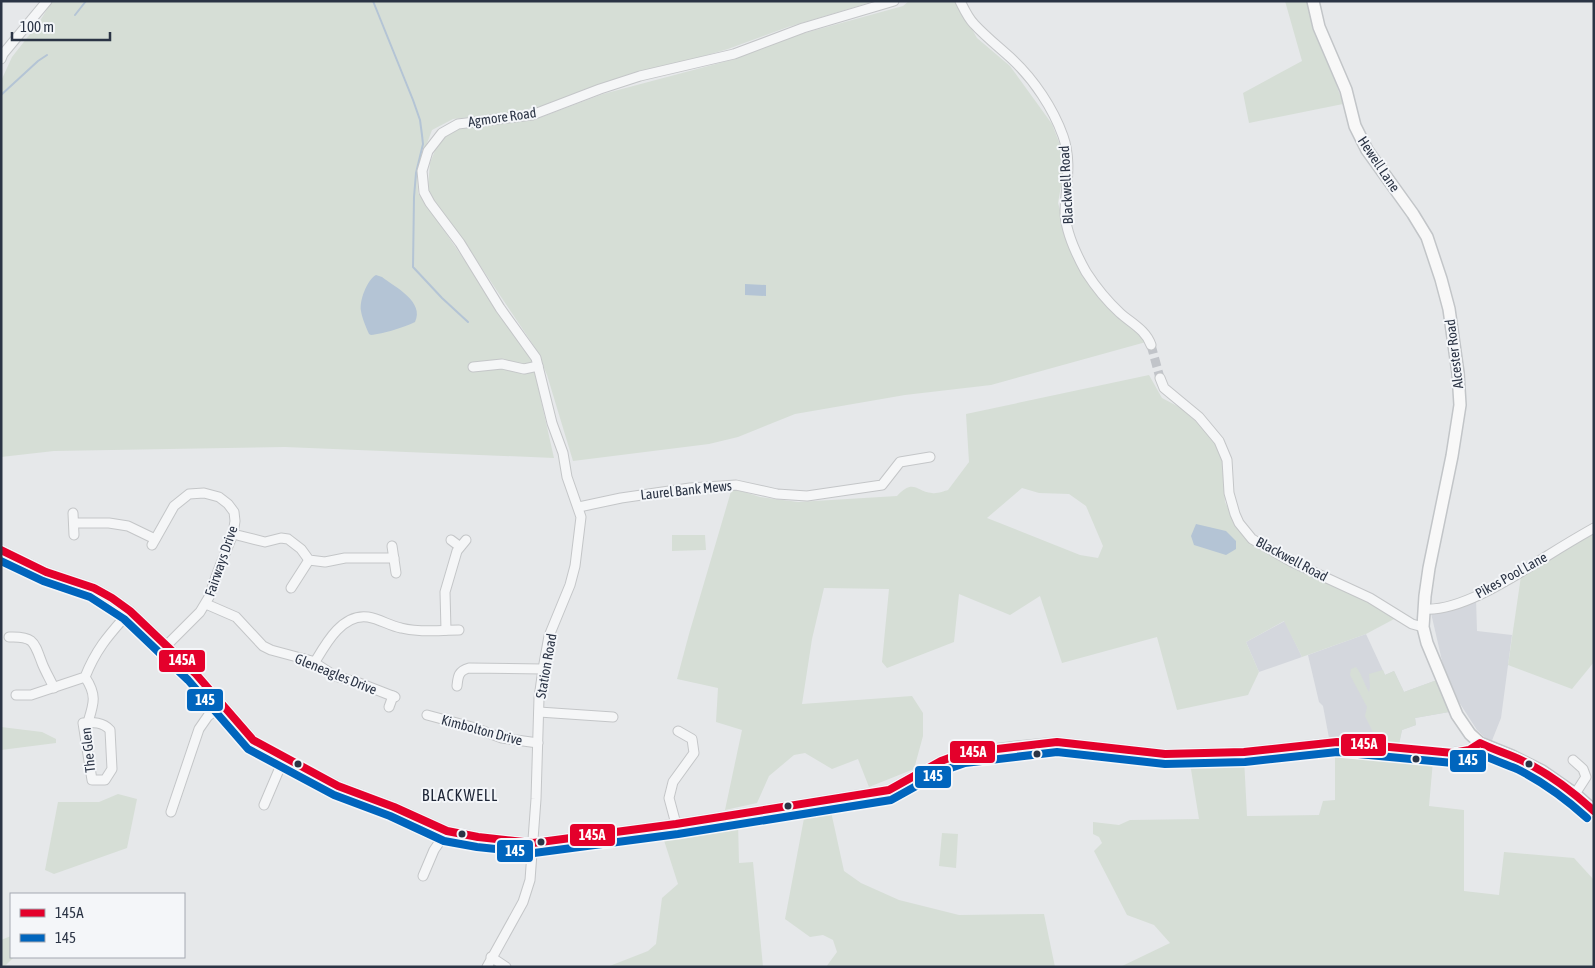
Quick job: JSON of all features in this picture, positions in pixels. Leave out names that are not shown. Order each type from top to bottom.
[{"type":"main road","name":"Hewell Lane","points":[[1313,1],[1319,27],[1346,90],[1353,120],[1359,135],[1375,162],[1422,228],[1431,247],[1446,294]]},
{"type":"main road","name":"Alcester Road","points":[[1446,294],[1458,373],[1460,405],[1452,456],[1429,568],[1423,627],[1427,643],[1457,715],[1470,734],[1480,743],[1526,762],[1556,780],[1575,794],[1594,812]]},
{"type":"street","points":[[1,58],[46,1]]},
{"type":"street","name":"Agmore Road","points":[[566,465],[552,423],[536,358],[500,308],[460,243],[424,192],[422,171],[428,152],[442,133],[458,124],[470,121],[532,115],[608,86],[640,76],[734,54],[803,28],[894,1]]},
{"type":"street","name":"Blackwell Road","points":[[960,1],[972,23],[1014,61],[1037,88],[1053,116],[1063,135],[1067,151],[1068,177],[1065,213],[1067,229],[1074,247],[1086,272],[1106,298],[1120,313],[1144,333],[1151,345]]},
{"type":"street","points":[[473,367],[502,364],[524,369],[538,366]]},
{"type":"street","name":"Blackwell Road","points":[[1160,378],[1164,388],[1199,417],[1219,441],[1227,460],[1229,493],[1235,514],[1239,523],[1252,540],[1299,566],[1370,598],[1412,624],[1423,627]]},
{"type":"street","name":"Laurel Bank Mews","points":[[579,507],[620,498],[673,490],[736,484],[777,494],[807,496],[882,485],[900,462],[930,457]]},
{"type":"street","name":"Station Road","points":[[487,967],[527,892],[530,880],[543,670],[550,636],[570,585],[581,529],[579,507],[569,483],[566,465]]},
{"type":"street","name":"Fairways Drive","points":[[74,523],[110,523],[128,526],[153,542],[174,506],[188,494],[204,493],[219,497],[228,504],[234,512],[233,534],[206,604],[167,644]]},
{"type":"street","points":[[73,513],[74,535]]},
{"type":"street","name":"Pikes Pool Lane","points":[[1424,609],[1437,609],[1449,606],[1480,593],[1517,574],[1594,528]]},
{"type":"street","points":[[233,534],[265,542],[281,538],[288,539],[301,549],[309,560],[325,562],[345,558],[394,558]]},
{"type":"street","points":[[446,630],[445,592],[462,543],[451,540]]},
{"type":"street","points":[[392,546],[396,574]]},
{"type":"street","points":[[1,550],[46,572],[94,588],[130,611],[167,644],[195,673],[253,740],[338,786],[394,807],[447,831],[478,837],[533,844],[676,824],[890,790],[941,761],[963,753],[1057,742],[1165,754],[1244,752],[1337,742],[1445,754],[1469,750],[1480,743]]},
{"type":"street","points":[[291,582],[309,560]]},
{"type":"street","name":"Gleneagles Drive","points":[[206,604],[236,618],[263,646],[271,650],[315,662],[335,676],[394,697],[389,707]]},
{"type":"street","points":[[24,705],[20,695],[31,695],[85,677],[93,657],[103,642],[130,611]]},
{"type":"street","points":[[315,662],[326,643],[338,630],[355,618],[365,616],[400,628],[420,631],[459,630]]},
{"type":"street","points":[[9,636],[26,638],[33,642],[38,649],[42,663],[54,688]]},
{"type":"street","points":[[457,686],[459,674],[469,668],[543,670]]},
{"type":"street","name":"The Glen","points":[[85,677],[94,692],[88,722]]},
{"type":"street","points":[[172,812],[199,729],[208,716],[223,705]]},
{"type":"street","points":[[539,712],[613,718]]},
{"type":"street","name":"Kimbolton Drive","points":[[427,715],[472,727],[502,738],[538,743]]},
{"type":"street","name":"The Glen","points":[[88,722],[99,723],[107,726],[110,730],[112,769],[105,780],[92,780],[83,723],[88,722]]},
{"type":"street","points":[[676,824],[669,798],[673,782],[694,753],[692,739],[678,731]]},
{"type":"street","points":[[264,806],[284,758]]},
{"type":"street","points":[[1574,760],[1584,769],[1586,777],[1575,794]]},
{"type":"street","points":[[423,876],[434,850],[447,831]]},
{"type":"street","points":[[491,957],[506,967]]},
{"type":"shaded area","points":[[52,1],[875,1],[788,27],[728,49],[593,88],[550,104],[515,112],[453,119],[432,130],[417,170],[418,193],[531,356],[554,458],[285,447],[54,451],[1,457],[1,81],[12,57],[38,24]]},
{"type":"shaded area","points":[[909,1],[956,1],[977,38],[1010,66],[1052,124],[1062,150],[1063,175],[1058,203],[1068,238],[1091,286],[1105,305],[1146,342],[991,385],[905,395],[795,414],[738,437],[709,444],[573,461],[547,375],[536,349],[457,231],[433,202],[428,186],[430,163],[436,148],[445,136],[457,129],[477,124],[506,123],[539,118],[603,94],[731,60],[794,36],[903,6]]},
{"type":"shaded area","points":[[1285,1],[1308,1],[1343,104],[1249,123],[1243,93],[1302,61]]},
{"type":"shaded area","points":[[1149,375],[1162,398],[1181,408],[1202,427],[1217,446],[1222,461],[1225,502],[1239,531],[1251,543],[1295,567],[1352,592],[1396,618],[1366,634],[1302,657],[1284,621],[1246,642],[1259,672],[1248,695],[1177,710],[1157,637],[1062,663],[1040,596],[1010,615],[959,594],[954,642],[887,668],[882,662],[889,589],[824,588],[812,639],[802,704],[912,696],[923,713],[923,736],[914,769],[869,787],[858,759],[832,769],[805,753],[794,755],[769,776],[757,803],[725,810],[742,730],[716,722],[718,688],[677,679],[732,488],[760,497],[798,502],[897,496],[911,487],[934,493],[948,490],[969,462],[966,414]],"holes":[[[1022,488],[1039,493],[1069,494],[1086,506],[1103,546],[1098,558],[1080,555],[987,518]]]},
{"type":"shaded area","points":[[1594,531],[1594,662],[1572,689],[1508,665],[1521,576]]},
{"type":"shaded area","points":[[672,535],[705,535],[706,550],[672,551]]},
{"type":"shaded area","points":[[1476,598],[1477,631],[1512,635],[1501,718],[1491,743],[1477,730],[1459,702],[1443,665],[1431,613]]},
{"type":"shaded area","points":[[1285,621],[1302,657],[1259,672],[1246,642]]},
{"type":"shaded area","points":[[1366,634],[1385,675],[1394,671],[1404,692],[1437,680],[1449,712],[1415,718],[1416,725],[1402,730],[1399,744],[1329,738],[1323,706],[1319,702],[1308,655]]},
{"type":"shaded area","points":[[1356,667],[1369,692],[1369,674],[1383,670],[1385,675],[1394,671],[1404,692],[1437,680],[1449,712],[1415,718],[1416,725],[1402,730],[1399,744],[1378,742],[1365,716],[1367,707],[1350,675],[1351,669]]},
{"type":"shaded area","points":[[1,727],[42,732],[56,739],[56,743],[1,750]]},
{"type":"shaded area","points":[[1335,746],[1433,761],[1429,806],[1464,810],[1464,891],[1499,895],[1504,852],[1574,858],[1594,880],[1594,967],[1120,967],[1170,943],[1154,925],[1127,915],[1094,851],[1102,843],[1099,837],[1093,834],[1093,822],[1119,825],[1130,820],[1199,819],[1189,757],[1244,758],[1247,816],[1319,815],[1323,801],[1335,800]]},
{"type":"shaded area","points":[[118,794],[137,799],[127,848],[54,874],[45,870],[58,802],[99,802]]},
{"type":"shaded area","points":[[830,807],[844,871],[861,883],[899,900],[959,915],[1044,914],[1055,967],[826,967],[837,952],[833,940],[823,935],[810,937],[785,919],[805,813]]},
{"type":"shaded area","points":[[738,821],[739,863],[753,862],[763,967],[607,967],[648,951],[656,944],[662,898],[678,884],[661,831]]},
{"type":"shaded area","points":[[942,833],[958,834],[956,868],[939,866]]},
{"type":"shaded area","points":[[10,936],[10,958],[13,958],[4,967],[1,967],[1,940]]},
{"type":"water","points":[[376,275],[401,290],[412,302],[416,308],[415,322],[388,332],[369,334],[362,314],[361,302],[364,291]]},
{"type":"water","points":[[745,284],[766,285],[766,296],[745,295]]},
{"type":"water","points":[[1196,524],[1226,531],[1236,541],[1236,549],[1226,555],[1194,545],[1191,536]]},
{"type":"waterway","points":[[75,15],[86,1]]},
{"type":"waterway","points":[[373,1],[420,120],[423,144],[416,173],[414,197],[413,267],[468,322]]},
{"type":"waterway","points":[[1,95],[47,55]]},
{"type":"tunnel","points":[[1151,345],[1160,378]]},
{"type":"transit line","name":"145A","points":[[1,550],[46,572],[94,588],[130,611],[195,673],[253,740],[338,786],[394,807],[447,831],[478,837],[533,843],[676,824],[889,790],[941,761],[963,753],[1057,742],[1165,754],[1244,752],[1337,742],[1453,753],[1469,750],[1480,743],[1542,771],[1594,811]]},
{"type":"transit line","name":"145","points":[[1,561],[43,581],[90,597],[124,619],[188,680],[248,749],[334,795],[390,816],[444,841],[477,847],[534,853],[678,834],[891,800],[945,770],[965,763],[1057,752],[1165,764],[1245,762],[1337,752],[1453,763],[1472,760],[1481,754],[1536,779],[1587,818]]},
{"type":"district","name":"BLACKWELL","points":[[460,795]]}]
